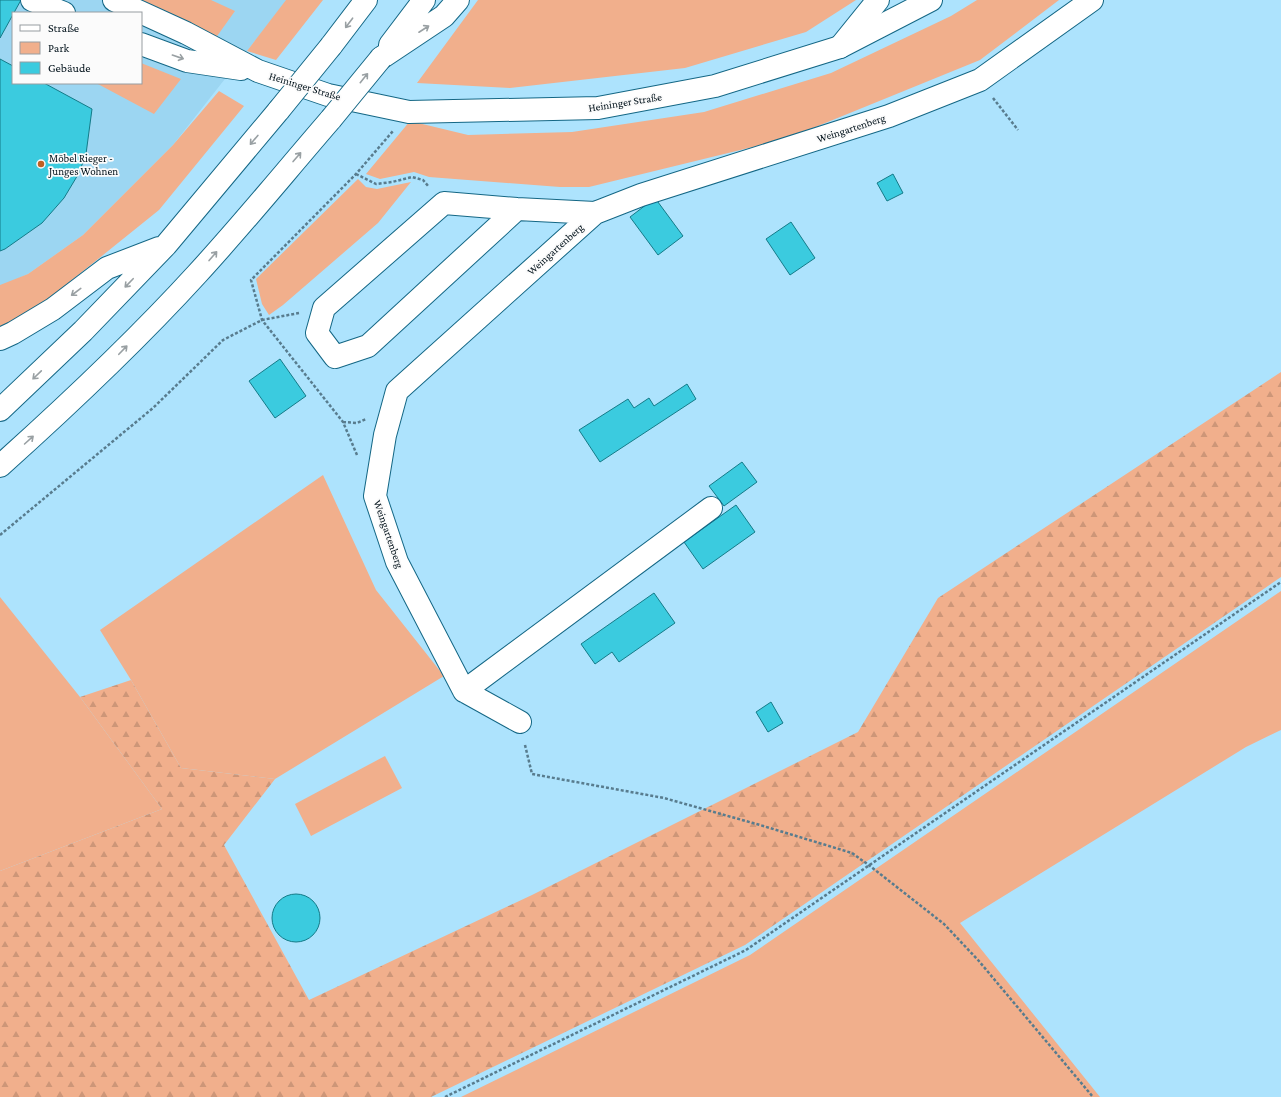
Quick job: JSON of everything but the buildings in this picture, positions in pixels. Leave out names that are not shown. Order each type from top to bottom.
[{"type":"main road","points":[[32,0],[62,12]]},
{"type":"main road","name":"Heininger Straße","points":[[114,0],[140,12]]},
{"type":"main road","points":[[0,410],[83,331],[166,245],[279,110],[366,0]]},
{"type":"main road","points":[[0,466],[118,356],[197,274],[331,119],[381,58],[424,0]]},
{"type":"main road","points":[[381,58],[444,16],[458,0]]},
{"type":"main road","points":[[840,47],[878,0]]},
{"type":"main road","name":"Heininger Straße","points":[[142,13],[186,33],[258,71],[328,95],[409,112],[598,108],[715,86],[840,47],[931,0]]},
{"type":"main road","name":"Weingartenberg","points":[[464,691],[397,562],[375,496],[385,436],[397,391],[595,213],[641,195],[889,116],[980,80],[1092,0]]},
{"type":"main road","name":"Heininger Straße","points":[[142,44],[188,60],[258,71]]},
{"type":"main road","points":[[517,209],[368,346],[335,357],[317,333],[324,308],[444,203],[595,213]]},
{"type":"main road","points":[[0,339],[53,309],[107,268],[166,245]]},
{"type":"main road","points":[[520,722],[464,691],[710,508]]},
{"type":"path","points":[[980,80],[1018,130]]},
{"type":"path","points":[[358,456],[343,422],[262,320],[251,280],[356,174],[409,112]]},
{"type":"path","points":[[356,174],[376,184],[412,177],[423,180],[444,203]]},
{"type":"path","points":[[0,535],[153,408],[224,340],[262,320],[324,308]]},
{"type":"path","points":[[445,1097],[746,950],[1281,582]]},
{"type":"path","points":[[520,722],[532,774],[664,798],[852,853],[944,924],[978,960],[1093,1097]]},
{"type":"shaded area","points":[[0,0],[287,0],[173,145],[83,235],[28,274],[0,286]]},
{"type":"green space","points":[[136,0],[211,0],[235,11],[215,39]]},
{"type":"green space","points":[[286,0],[323,0],[276,60],[247,51]]},
{"type":"green space","points":[[478,0],[856,0],[806,32],[685,68],[510,88],[417,83]]},
{"type":"green space","points":[[977,0],[1059,0],[980,60],[786,139],[589,187],[560,187],[429,177],[414,172],[380,179],[366,174],[410,121],[468,135],[572,132],[704,112],[831,73],[951,16]]},
{"type":"green space","points":[[142,63],[181,79],[154,114],[98,84],[142,84]]},
{"type":"green space","points":[[219,91],[244,106],[159,210],[31,313],[0,329],[0,285],[28,274],[83,235],[173,145]]},
{"type":"green space","points":[[358,179],[366,187],[377,189],[411,182],[378,223],[283,305],[269,315],[262,304],[256,279]]},
{"type":"green space","points":[[1281,372],[1281,577],[745,945],[431,1097],[0,1097],[0,871],[162,809],[80,697],[131,680],[181,768],[275,779],[224,845],[309,1000],[532,895],[858,732],[938,598]]},
{"type":"green space","points":[[323,475],[376,590],[444,676],[275,779],[181,768],[131,680],[100,630]]},
{"type":"green space","points":[[1281,591],[1281,730],[1246,747],[960,923],[1100,1097],[461,1097],[750,955]]},
{"type":"green space","points":[[0,597],[80,697],[162,809],[0,871]]},
{"type":"green space","points":[[385,756],[402,788],[311,836],[295,804]]},
{"type":"place","name":"Möbel Rieger - Junges Wohnen","points":[[41,164]]}]
